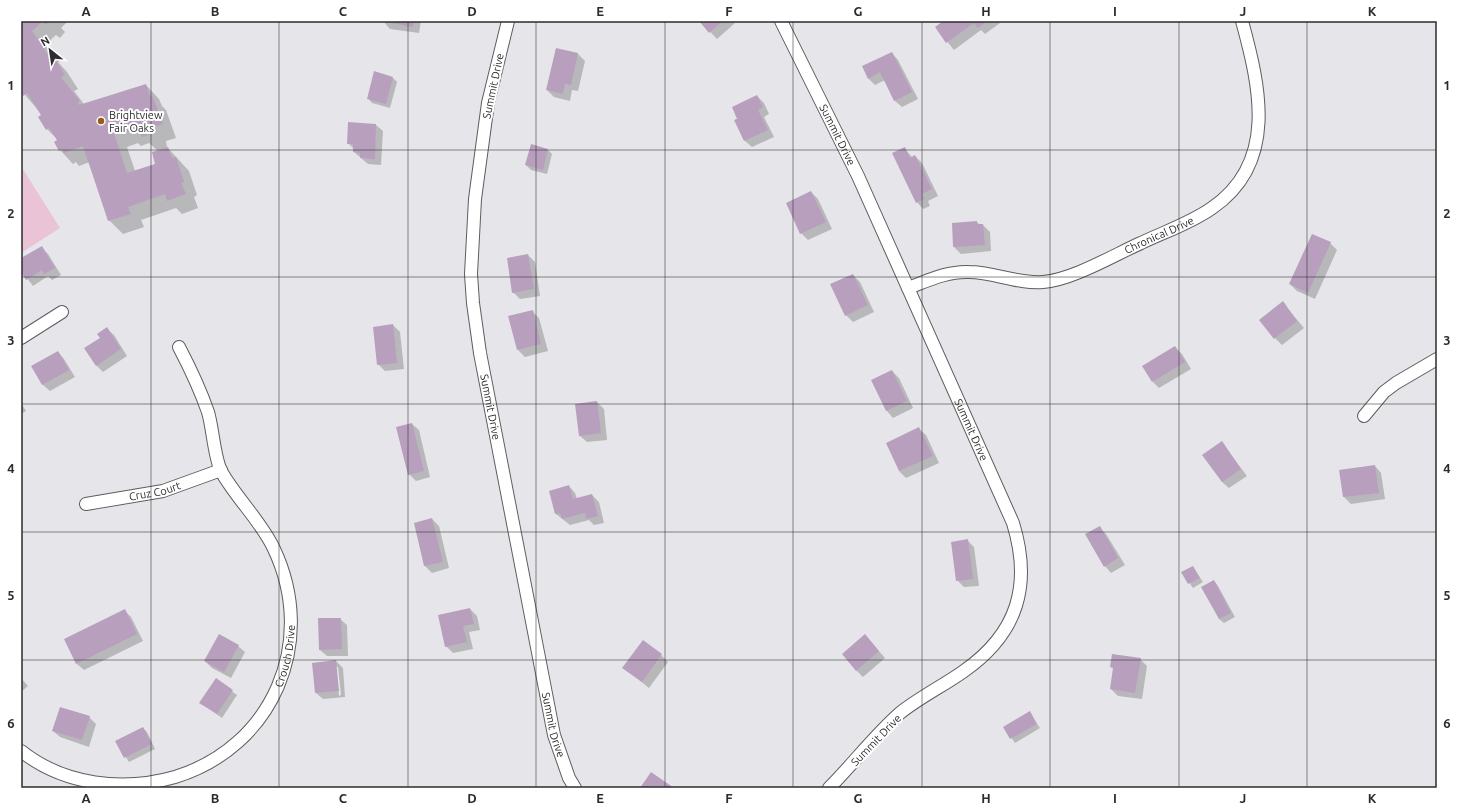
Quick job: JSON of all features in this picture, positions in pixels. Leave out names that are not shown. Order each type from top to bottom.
[{"type":"street","name":"Summit Drive","points":[[508,21],[488,103],[481,149],[472,250],[473,303],[480,353],[554,735],[569,778],[575,788]]},
{"type":"street","name":"Summit Drive","points":[[780,21],[858,176],[1013,523],[1021,557],[1019,596],[1010,621],[994,646],[968,669],[918,700],[900,714],[878,735],[829,788]]},
{"type":"street","name":"Chronical Drive","points":[[908,288],[944,275],[968,272],[1028,282],[1058,279],[1197,217],[1224,200],[1239,182],[1249,164],[1258,137],[1260,120],[1258,96],[1250,49],[1242,21]]},
{"type":"street","points":[[21,338],[62,312]]},
{"type":"street","name":"Crouch Drive","points":[[21,751],[41,765],[82,780],[106,785],[144,784],[186,773],[208,764],[245,736],[264,712],[280,686],[290,642],[290,608],[285,580],[274,548],[221,470],[208,412],[179,347]]},
{"type":"street","points":[[1364,416],[1384,392],[1396,383],[1437,359]]},
{"type":"street","name":"Cruz Court","points":[[86,504],[163,491],[221,470]]},
{"type":"shaded area","points":[[21,166],[60,228],[21,253]]},
{"type":"building","name":"Brightview Fair Oaks","points":[[21,21],[49,21],[46,25],[42,22],[32,31],[39,41],[43,39],[48,46],[44,49],[50,59],[54,57],[65,75],[61,77],[80,101],[78,102],[79,105],[146,84],[150,96],[152,95],[163,124],[153,128],[155,133],[142,137],[138,129],[126,133],[125,130],[114,133],[127,173],[155,164],[152,152],[168,147],[172,158],[176,157],[184,182],[181,183],[186,194],[167,201],[165,194],[128,207],[131,214],[108,221],[83,146],[64,153],[62,149],[59,151],[54,142],[57,140],[49,128],[46,130],[38,117],[41,115],[27,93],[23,96],[21,92]]},
{"type":"building","points":[[380,21],[414,21],[413,27]]},
{"type":"building","points":[[699,21],[723,21],[709,33]]},
{"type":"building","points":[[943,21],[987,21],[978,28],[974,23],[946,43],[935,27]]},
{"type":"building","points":[[556,48],[578,53],[571,85],[565,84],[563,94],[546,90]]},
{"type":"building","points":[[892,52],[912,92],[894,101],[880,72],[868,79],[862,66]]},
{"type":"building","points":[[374,71],[393,77],[386,104],[367,99]]},
{"type":"building","points":[[757,95],[763,107],[758,110],[768,130],[744,141],[734,120],[737,119],[732,107]]},
{"type":"building","points":[[348,122],[376,124],[375,159],[360,158],[360,153],[353,152],[353,144],[347,144]]},
{"type":"building","points":[[531,144],[548,149],[543,170],[525,165]]},
{"type":"building","points":[[905,147],[910,158],[915,155],[932,189],[922,194],[924,199],[916,203],[892,153]]},
{"type":"building","points":[[811,191],[826,222],[800,234],[786,203]]},
{"type":"building","points":[[977,221],[977,224],[983,224],[985,245],[953,247],[952,223]]},
{"type":"building","points":[[1312,234],[1331,242],[1308,293],[1289,284]]},
{"type":"building","points":[[42,246],[55,268],[44,274],[42,270],[26,280],[21,272],[21,258]]},
{"type":"building","points":[[528,254],[534,289],[512,293],[507,258]]},
{"type":"building","points":[[853,274],[868,305],[845,316],[830,284]]},
{"type":"building","points":[[1283,301],[1297,321],[1274,339],[1259,320]]},
{"type":"building","points":[[533,310],[541,344],[517,350],[508,316]]},
{"type":"building","points":[[393,324],[397,363],[377,365],[373,327]]},
{"type":"building","points":[[107,327],[121,349],[96,366],[84,348],[100,338],[97,334]]},
{"type":"building","points":[[1175,346],[1185,362],[1152,382],[1142,366]]},
{"type":"building","points":[[58,351],[69,370],[42,385],[31,366]]},
{"type":"building","points":[[892,370],[907,401],[886,411],[871,380]]},
{"type":"building","points":[[597,401],[601,433],[579,436],[575,404]]},
{"type":"building","points":[[412,423],[424,471],[408,475],[396,427]]},
{"type":"building","points":[[919,427],[933,456],[899,471],[886,443]]},
{"type":"building","points":[[1222,441],[1241,469],[1222,482],[1202,455]]},
{"type":"building","points":[[1375,465],[1379,493],[1343,497],[1339,470]]},
{"type":"building","points":[[569,485],[573,499],[592,494],[598,516],[586,519],[585,513],[562,519],[560,513],[555,514],[549,491]]},
{"type":"building","points":[[432,518],[443,562],[424,566],[414,523]]},
{"type":"building","points":[[1100,526],[1118,558],[1104,567],[1085,534]]},
{"type":"building","points":[[968,539],[973,579],[956,581],[951,542]]},
{"type":"building","points":[[1193,566],[1200,578],[1188,584],[1181,572]]},
{"type":"building","points":[[1214,580],[1231,613],[1219,619],[1201,587]]},
{"type":"building","points":[[470,608],[474,624],[463,626],[467,642],[445,647],[438,615]]},
{"type":"building","points":[[125,609],[137,634],[76,664],[64,639]]},
{"type":"building","points":[[318,618],[341,618],[342,649],[319,650]]},
{"type":"building","points":[[219,634],[239,645],[224,672],[204,661]]},
{"type":"building","points":[[865,634],[879,651],[856,671],[842,654]]},
{"type":"building","points":[[643,640],[662,654],[642,682],[622,668]]},
{"type":"building","points":[[1112,654],[1141,658],[1135,693],[1110,689],[1113,668],[1110,667]]},
{"type":"building","points":[[336,660],[339,691],[315,693],[312,663]]},
{"type":"building","points":[[216,678],[233,690],[217,714],[199,703]]},
{"type":"building","points":[[60,707],[90,716],[82,740],[52,731]]},
{"type":"building","points":[[1030,711],[1037,724],[1010,739],[1003,727]]},
{"type":"building","points":[[143,727],[152,744],[124,758],[115,741]]},
{"type":"building","points":[[651,772],[674,788],[640,788]]},
{"type":"place","name":"Brightview Fair Oaks","points":[[101,121]]}]
